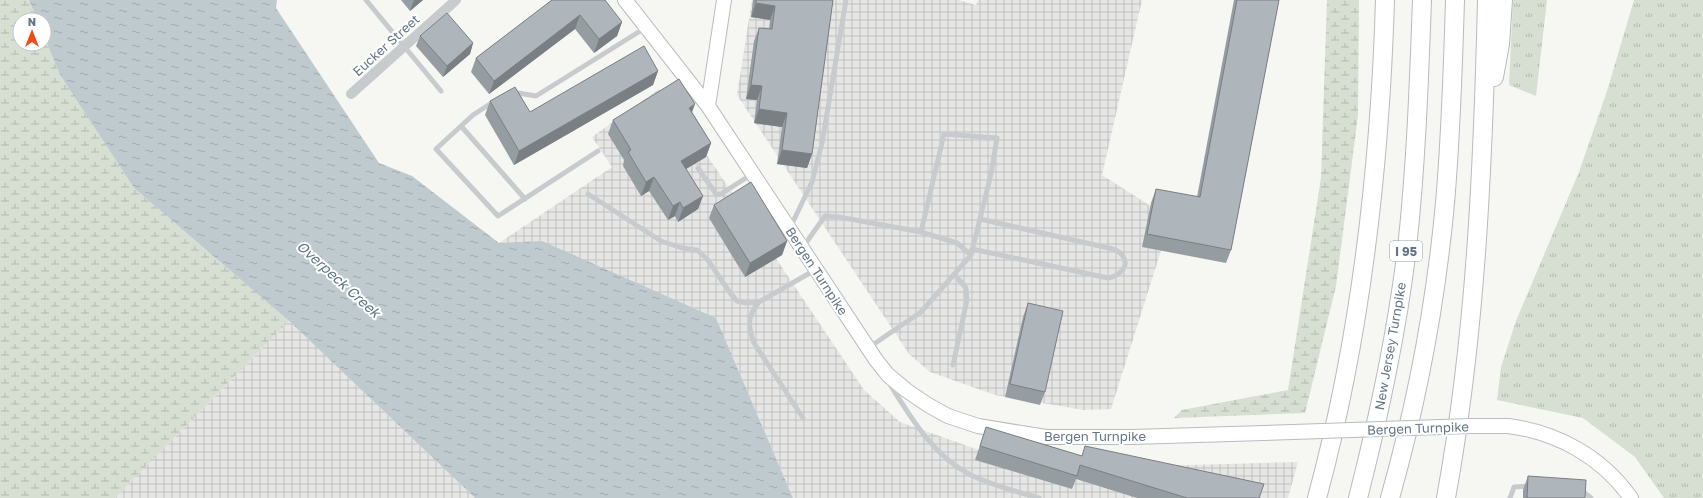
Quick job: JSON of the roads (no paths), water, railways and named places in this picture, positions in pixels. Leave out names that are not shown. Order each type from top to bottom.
[{"type":"highway","points":[[1316,498],[1344,379],[1368,237],[1380,111],[1385,0]]},
{"type":"highway","name":"New Jersey Turnpike","points":[[1358,498],[1384,384],[1399,306],[1406,256],[1416,135],[1422,0]]},
{"type":"highway","points":[[1390,498],[1402,454],[1422,362],[1442,231],[1451,119],[1455,0]]},
{"type":"highway","points":[[1446,498],[1461,405],[1479,233],[1487,0]]},
{"type":"highway","points":[[1483,132],[1500,44],[1503,0]]},
{"type":"main road","name":"Bergen Turnpike","points":[[625,0],[708,106],[870,352],[888,375],[928,405],[948,416],[978,426],[1046,437],[1132,437],[1508,426],[1541,433],[1584,453],[1612,476],[1631,498]]},
{"type":"main road","points":[[708,106],[724,0]]},
{"type":"street","name":"Eucker Street","points":[[351,94],[456,0]]},
{"type":"lane","points":[[366,0],[441,91]]},
{"type":"lane","points":[[789,228],[812,182],[822,143],[846,0]]},
{"type":"lane","points":[[503,95],[509,91],[536,96],[646,28]]},
{"type":"lane","points":[[497,99],[473,115],[436,149],[498,216],[598,151]]},
{"type":"lane","points":[[461,126],[524,199]]},
{"type":"lane","points":[[921,232],[944,134],[997,138],[992,174],[971,255],[920,312],[870,352],[912,419],[943,456],[970,475],[1038,498]]},
{"type":"lane","points":[[698,168],[716,194],[721,194],[753,174]]},
{"type":"lane","points":[[588,194],[661,241],[682,248],[697,250],[707,259],[737,301],[746,303],[759,302]]},
{"type":"lane","points":[[802,248],[825,216],[921,232],[957,243],[971,255]]},
{"type":"lane","points":[[972,249],[1108,278],[1118,276],[1123,270],[1125,262],[1122,255],[1113,249],[980,219]]},
{"type":"lane","points":[[803,418],[754,343],[750,332],[750,319],[752,309],[759,302],[816,270]]},
{"type":"lane","points":[[953,365],[967,300],[966,288],[954,274]]},
{"type":"lane","points":[[1510,498],[1514,487],[1535,486]]},
{"type":"lane","points":[[1576,489],[1583,490],[1591,498]]},
{"type":"water","name":"Overpeck Creek","points":[[29,0],[277,0],[276,8],[379,163],[412,176],[499,243],[542,241],[716,318],[793,498],[475,498],[289,321],[134,188],[60,75],[51,52],[52,52],[52,12],[34,12]]}]
